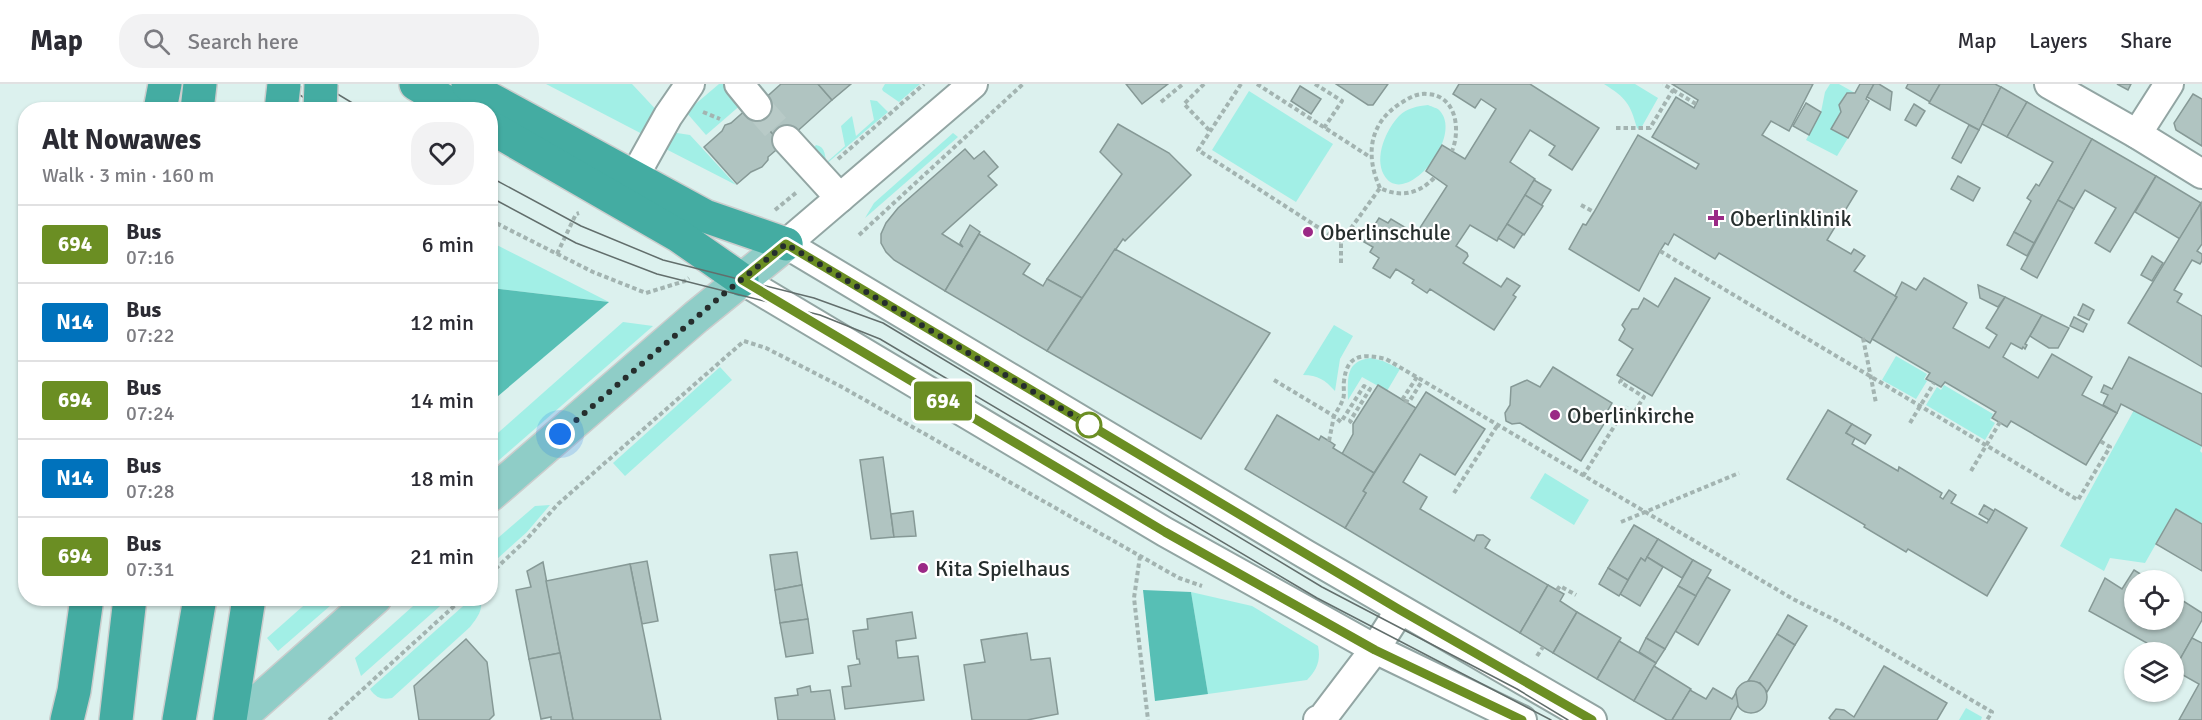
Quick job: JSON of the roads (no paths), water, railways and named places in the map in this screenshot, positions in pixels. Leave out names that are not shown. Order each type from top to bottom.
[{"type":"highway","points":[[162,102],[165,84]]},
{"type":"highway","points":[[282,102],[284,84]]},
{"type":"highway","points":[[320,102],[321,84]]},
{"type":"highway","points":[[416,84],[446,102]]},
{"type":"highway","points":[[468,84],[496,102]]},
{"type":"highway","points":[[498,103],[705,216],[786,244]]},
{"type":"highway","points":[[498,132],[679,236],[742,280]]},
{"type":"highway","points":[[76,710],[86,606]]},
{"type":"highway","points":[[116,720],[129,606]]},
{"type":"highway","points":[[230,720],[248,606]]},
{"type":"highway","points":[[179,720],[198,609]]},
{"type":"main road","points":[[498,488],[696,317],[786,244]]},
{"type":"main road","points":[[237,720],[366,606]]},
{"type":"street","points":[[634,177],[668,116],[690,84]]},
{"type":"street","points":[[739,84],[757,106]]},
{"type":"street","points":[[973,84],[786,244],[1400,610],[1592,720]]},
{"type":"street","points":[[2049,84],[2202,174]]},
{"type":"street","points":[[2137,134],[2169,84]]},
{"type":"street","points":[[788,140],[840,198]]},
{"type":"street","points":[[742,280],[1165,532],[1375,650],[1522,720]]},
{"type":"street","points":[[1318,720],[1321,720],[1375,650],[1400,610]]},
{"type":"tunnel","points":[[757,106],[787,140]]},
{"type":"tram line","points":[[283,84],[311,102]]},
{"type":"tram line","points":[[321,84],[351,102]]},
{"type":"tram line","points":[[498,181],[581,226],[663,260],[814,298],[883,323],[1322,587],[1517,689],[1568,720]]},
{"type":"tram line","points":[[498,201],[576,243],[657,274],[820,315],[880,339],[1317,598],[1551,720]]},
{"type":"place","name":"Oberlinklinik","points":[[1716,218]]},
{"type":"place","name":"Oberlinschule","points":[[1308,232]]},
{"type":"place","name":"Oberlinkirche","points":[[1555,415]]},
{"type":"place","name":"Kita Spielhaus","points":[[923,568]]}]
